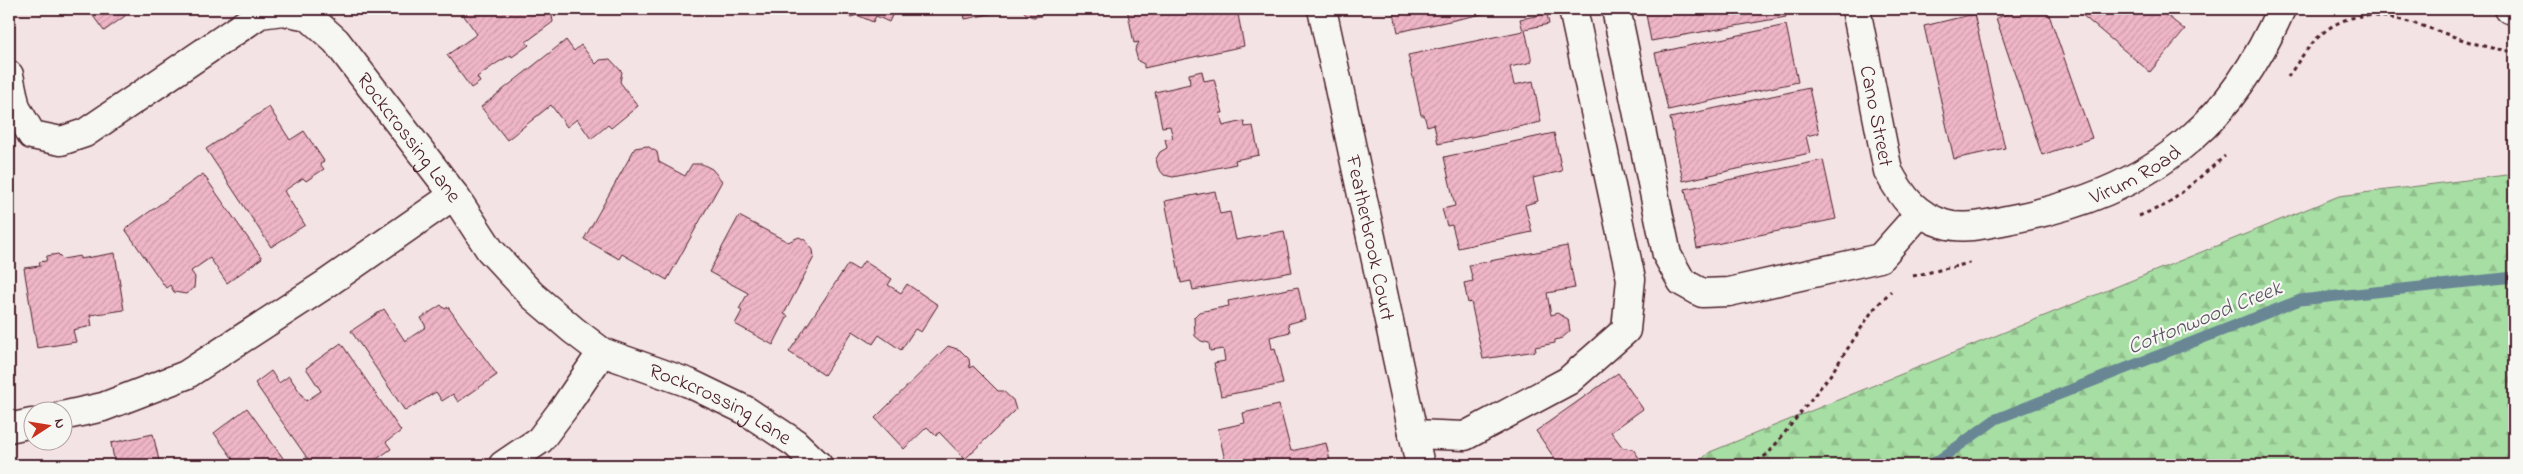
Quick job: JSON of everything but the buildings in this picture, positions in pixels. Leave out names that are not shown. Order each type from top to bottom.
[{"type":"street","name":"Featherbrook Court","points":[[1322,9],[1420,465]]},
{"type":"street","points":[[1414,434],[1465,436],[1568,380],[1626,330],[1631,279],[1573,9]]},
{"type":"street","points":[[1616,9],[1667,256],[1682,282],[1702,293],[1729,292],[1880,258],[1920,213]]},
{"type":"street","name":"Virum Road","points":[[1920,213],[1945,224],[1971,227],[2065,208],[2098,196],[2130,181],[2160,163],[2192,138],[2221,109],[2246,77],[2266,42],[2281,9]]},
{"type":"street","points":[[2509,9],[2514,10]]},
{"type":"street","name":"Cano Street","points":[[1864,10],[1888,171],[1901,195],[1920,213]]},
{"type":"street","name":"Rockcrossing Lane","points":[[9,75],[16,108],[32,135],[61,141],[85,133],[260,14],[283,11],[308,16],[336,41],[454,195],[490,250],[532,295],[602,352],[689,383],[745,410],[795,444],[818,465]]},
{"type":"street","points":[[72,414],[103,407],[186,375],[326,284],[454,195]]},
{"type":"street","points":[[503,465],[540,440],[602,352]]},
{"type":"street","points":[[9,428],[22,425]]},
{"type":"green space","points":[[2514,174],[2514,465],[1695,465],[1710,452],[2339,196]]},
{"type":"waterway","name":"Cottonwood Creek","points":[[1932,465],[1996,419],[2300,300],[2514,277]]}]
